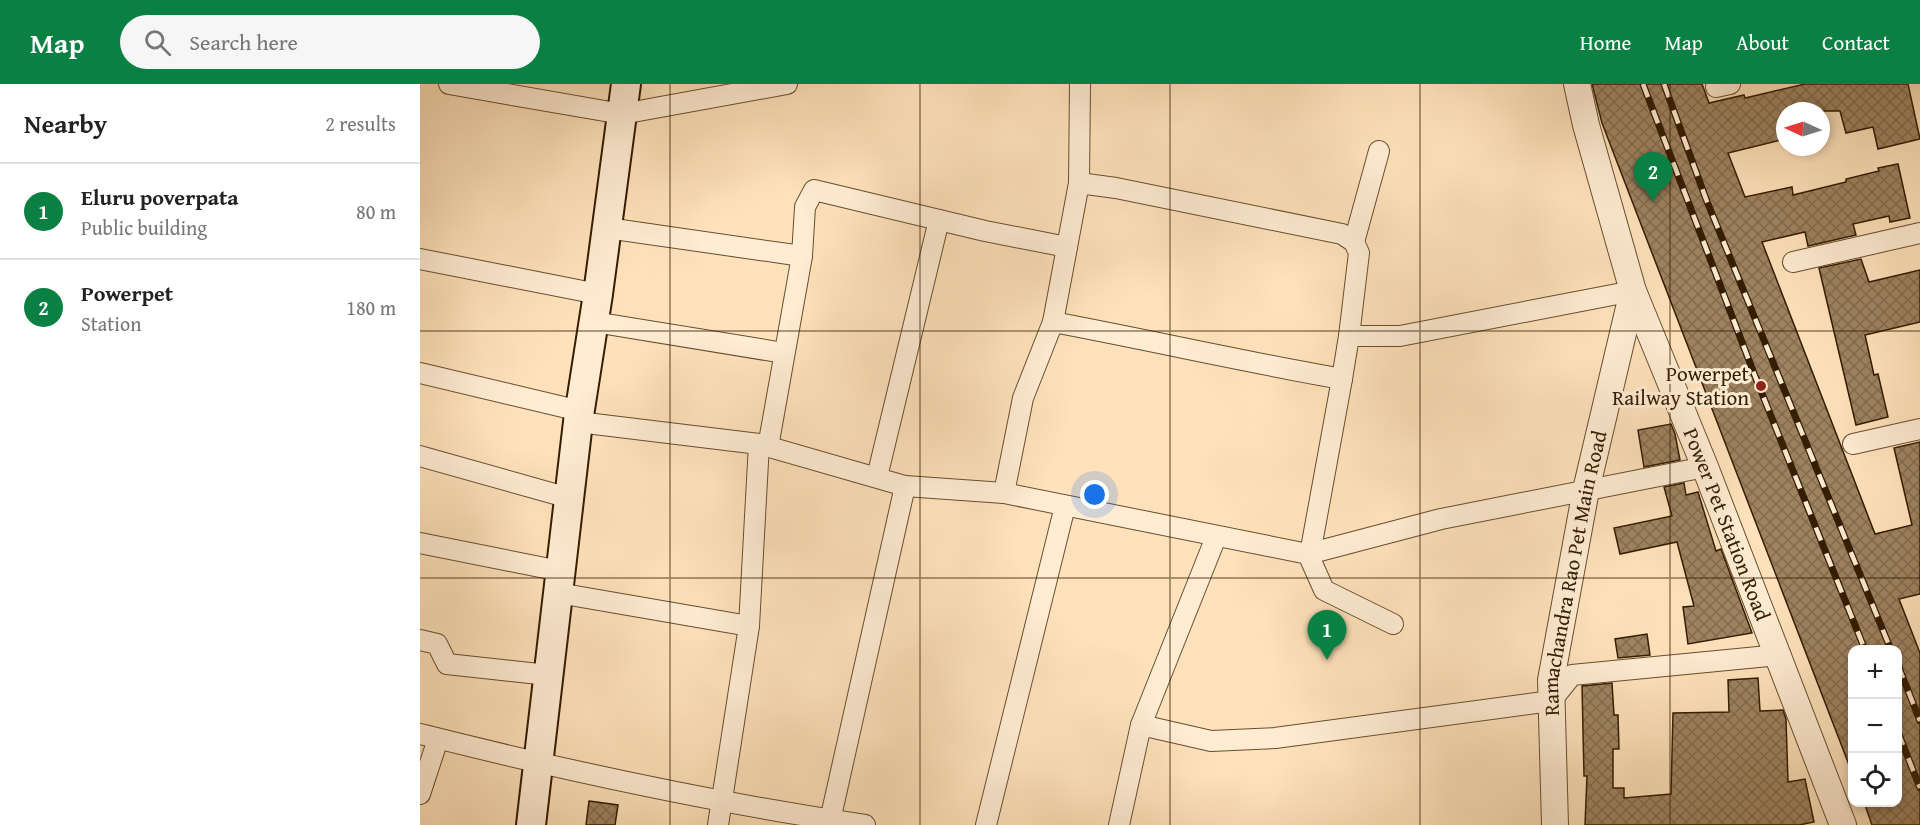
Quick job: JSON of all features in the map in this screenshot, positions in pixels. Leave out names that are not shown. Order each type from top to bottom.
[{"type":"main road","points":[[531,825],[579,417],[626,84]]},
{"type":"street","points":[[449,84],[622,114],[738,89],[787,84]]},
{"type":"street","points":[[1004,493],[1023,398],[1053,322],[1079,183],[1080,84]]},
{"type":"street","name":"Power Pet Station Road","points":[[1577,84],[1586,125],[1633,291],[1705,466],[1843,825]]},
{"type":"street","points":[[1354,243],[1378,151]]},
{"type":"street","points":[[1079,183],[1116,188],[1342,234],[1354,243],[1359,253],[1349,336],[1309,554],[1324,591],[1394,624]]},
{"type":"street","points":[[718,825],[748,626],[764,446],[802,256],[805,207],[814,190],[1067,247]]},
{"type":"street","points":[[877,477],[939,220]]},
{"type":"street","points":[[607,228],[802,256]]},
{"type":"street","points":[[1792,262],[1920,233]]},
{"type":"street","points":[[420,259],[598,294]]},
{"type":"street","points":[[1349,336],[1400,336],[1633,291]]},
{"type":"street","name":"Ramachandra Rao Pet Main Road","points":[[1555,825],[1551,680],[1586,490],[1633,291]]},
{"type":"street","points":[[594,322],[784,353]]},
{"type":"street","points":[[1053,322],[1342,379]]},
{"type":"street","points":[[420,373],[579,417],[764,446],[905,486],[1004,493],[1309,554],[1441,519],[1705,466]]},
{"type":"street","points":[[1853,444],[1920,429]]},
{"type":"street","points":[[420,456],[569,498]]},
{"type":"street","points":[[829,822],[905,486]]},
{"type":"street","points":[[986,825],[1065,506]]},
{"type":"street","points":[[1119,825],[1141,725],[1216,537]]},
{"type":"street","points":[[420,543],[559,582],[748,626]]},
{"type":"street","points":[[420,640],[437,644],[447,664],[548,675]]},
{"type":"street","points":[[1141,725],[1211,741],[1275,738],[1551,701],[1572,675],[1779,655]]},
{"type":"street","points":[[420,794],[429,736],[537,763],[829,822],[865,825]]},
{"type":"building","name":"Powerpet Railway Station","points":[[1592,84],[1702,84],[1709,103],[1744,95],[1745,98],[1805,84],[1908,84],[1920,139],[1878,149],[1873,127],[1846,133],[1840,111],[1830,111],[1830,102],[1776,102],[1776,141],[1728,153],[1745,197],[1792,187],[1793,195],[1846,182],[1846,179],[1898,164],[1910,218],[1890,222],[1889,216],[1853,224],[1856,235],[1808,246],[1805,232],[1762,242],[1875,534],[1912,525],[1894,448],[1920,442],[1920,594],[1899,599],[1920,653],[1920,825],[1872,825],[1866,807],[1902,807],[1902,645],[1848,645],[1848,762],[1602,123]]},
{"type":"building","points":[[1861,259],[1869,282],[1920,270],[1920,322],[1865,335],[1874,375],[1878,374],[1888,417],[1856,425],[1819,268]]},
{"type":"building","points":[[1671,424],[1680,460],[1644,467],[1638,430]]},
{"type":"building","points":[[1684,483],[1686,495],[1698,492],[1716,551],[1721,549],[1752,633],[1688,644],[1683,607],[1694,606],[1677,542],[1620,554],[1614,528],[1672,516],[1664,487]]},
{"type":"building","points":[[1647,634],[1650,655],[1618,658],[1615,639]]},
{"type":"building","points":[[1758,678],[1760,711],[1783,710],[1786,719],[1788,782],[1805,779],[1814,822],[1799,825],[1585,825],[1587,776],[1584,776],[1582,686],[1612,683],[1614,715],[1618,715],[1619,749],[1613,749],[1613,788],[1624,788],[1624,798],[1671,794],[1673,713],[1729,712],[1728,680]]},
{"type":"building","points":[[589,801],[618,805],[615,825],[586,825]]},
{"type":"railway","points":[[1643,84],[1755,376],[1863,645]]},
{"type":"railway","points":[[1664,84],[1706,199],[1889,645]]},
{"type":"railway","points":[[1902,675],[1920,721]]},
{"type":"railway","points":[[1902,742],[1920,788]]},
{"type":"place","name":"Powerpet","points":[[1653,202]]},
{"type":"place","name":"Powerpet Railway Station","points":[[1761,386]]},
{"type":"place","name":"Eluru poverpata","points":[[1327,660]]}]
